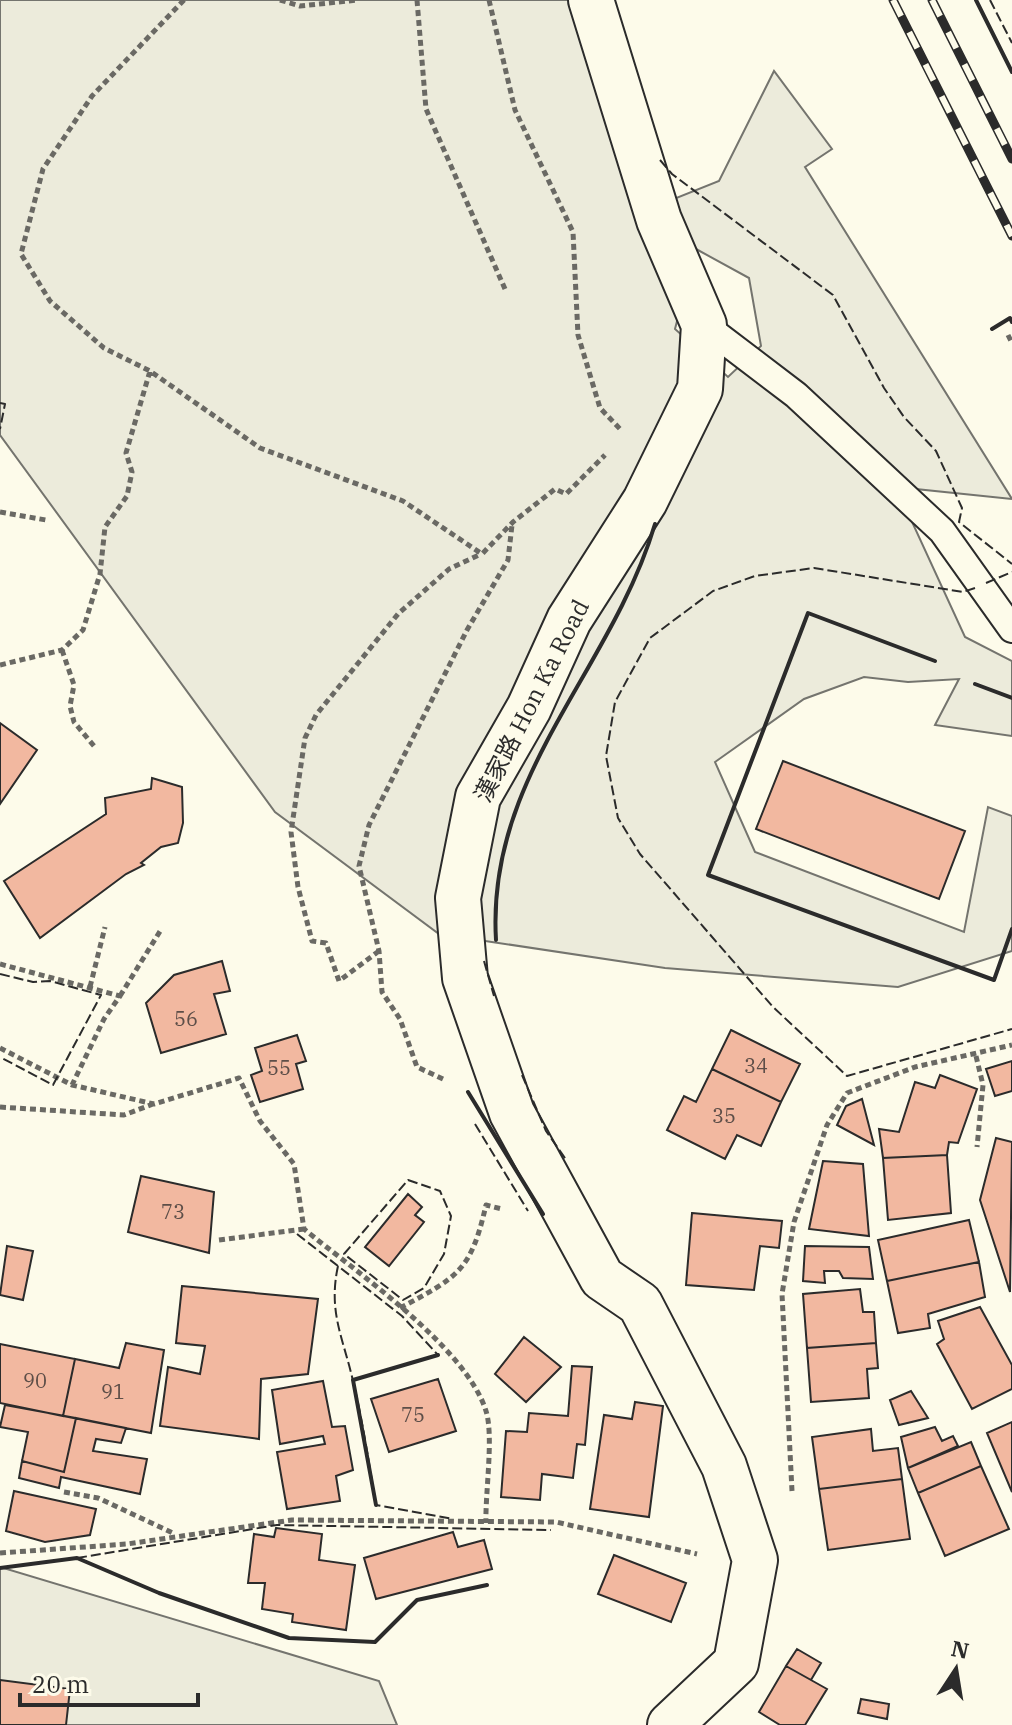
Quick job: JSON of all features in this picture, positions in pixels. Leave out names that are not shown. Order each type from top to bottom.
[{"type":"street","name":"漢家路 Hon Ka Road","points":[[591,0],[659,220],[704,325],[700,389],[645,501],[569,620],[529,708],[478,797],[458,898],[465,978],[512,1113],[602,1278],[640,1304],[724,1466],[755,1560],[736,1663],[670,1725]]},
{"type":"lane","points":[[704,325],[796,395],[942,531],[1012,629]]},
{"type":"path","points":[[184,0],[92,96],[43,169],[21,254],[50,301],[104,348],[150,371],[260,448],[403,501],[482,554]]},
{"type":"path","points":[[280,0],[300,6],[357,3],[358,0]]},
{"type":"path","points":[[417,0],[426,109],[505,289]]},
{"type":"path","points":[[379,951],[339,981],[326,943],[312,941],[298,887],[291,832],[305,738],[316,715],[398,614],[449,569],[482,554],[513,522],[555,489],[566,494],[626,435],[600,408],[578,335],[573,232],[515,110],[489,0]]},
{"type":"path","points":[[1008,335],[1012,343]]},
{"type":"path","points":[[0,665],[62,650],[83,630],[100,574],[105,527],[127,496],[132,472],[126,453],[150,371]]},
{"type":"path","points":[[0,512],[46,520]]},
{"type":"path","points":[[435,1077],[417,1067],[400,1019],[382,992],[379,951],[359,866],[369,825],[467,630],[508,560],[513,522]]},
{"type":"path","points":[[62,650],[74,685],[70,706],[74,722],[94,746]]},
{"type":"path","points":[[90,987],[105,927]]},
{"type":"path","points":[[72,1085],[104,1019],[162,928]]},
{"type":"path","points":[[0,964],[120,996]]},
{"type":"path","points":[[792,1497],[782,1294],[794,1222],[827,1125],[847,1093],[915,1067],[976,1056],[1012,1045]]},
{"type":"path","points":[[0,1048],[72,1085],[154,1104]]},
{"type":"path","points":[[976,1056],[983,1085],[977,1147]]},
{"type":"path","points":[[0,1107],[124,1115],[239,1078],[260,1121],[294,1164],[304,1229],[400,1308],[455,1359],[486,1410],[486,1523]]},
{"type":"path","points":[[400,1308],[449,1281],[476,1247],[486,1205]]},
{"type":"path","points":[[219,1240],[304,1229]]},
{"type":"path","points":[[64,1492],[98,1498],[176,1534]]},
{"type":"path","points":[[0,1553],[127,1544],[176,1534],[292,1520],[556,1522],[752,1567]]},
{"type":"shaded area","points":[[0,0],[602,0],[659,205],[719,181],[774,71],[832,149],[805,167],[1012,499],[896,487],[965,637],[1012,661],[1012,736],[935,725],[959,679],[908,682],[864,677],[804,699],[715,762],[755,852],[964,932],[988,807],[1012,816],[1012,951],[898,987],[665,968],[439,934],[275,812],[0,435]],"holes":[[[696,249],[749,278],[761,346],[728,377],[675,329]]]},
{"type":"shaded area","points":[[0,1567],[379,1681],[397,1725],[0,1725]]},
{"type":"building","points":[[0,723],[37,750],[0,804]]},
{"type":"building","points":[[783,761],[965,831],[939,899],[756,829]]},
{"type":"building","points":[[152,778],[182,787],[183,823],[178,843],[161,847],[141,863],[144,865],[126,874],[40,938],[4,881],[106,814],[105,798],[151,789]]},
{"type":"building","points":[[222,961],[230,991],[214,994],[226,1034],[161,1053],[146,1003],[174,975]]},
{"type":"building","points":[[731,1030],[800,1064],[781,1102],[712,1069]]},
{"type":"building","points":[[297,1035],[306,1061],[296,1064],[303,1089],[260,1102],[251,1075],[262,1071],[255,1048]]},
{"type":"building","points":[[1012,1061],[1012,1091],[995,1096],[986,1069]]},
{"type":"building","points":[[712,1069],[781,1102],[761,1146],[737,1135],[725,1159],[667,1130],[684,1096],[696,1102]]},
{"type":"building","points":[[940,1075],[977,1089],[958,1143],[949,1142],[947,1155],[883,1158],[879,1129],[899,1132],[915,1082],[935,1088]]},
{"type":"building","points":[[862,1099],[874,1145],[837,1125],[846,1106]]},
{"type":"building","points":[[996,1138],[1012,1142],[1010,1292],[980,1200]]},
{"type":"building","points":[[947,1155],[951,1213],[888,1220],[883,1158]]},
{"type":"building","points":[[823,1161],[863,1164],[869,1236],[809,1229]]},
{"type":"building","points":[[141,1176],[214,1192],[209,1253],[128,1232]]},
{"type":"building","points":[[408,1194],[422,1207],[415,1215],[424,1222],[389,1266],[365,1247]]},
{"type":"building","points":[[692,1213],[782,1221],[779,1248],[760,1246],[754,1290],[686,1285]]},
{"type":"building","points":[[969,1220],[979,1262],[887,1281],[878,1240]]},
{"type":"building","points":[[7,1246],[33,1251],[23,1300],[0,1295]]},
{"type":"building","points":[[805,1246],[869,1247],[873,1279],[843,1278],[839,1271],[824,1271],[825,1283],[803,1281]]},
{"type":"building","points":[[979,1262],[985,1297],[928,1314],[930,1328],[898,1333],[887,1281]]},
{"type":"building","points":[[182,1286],[318,1299],[308,1374],[261,1379],[259,1439],[160,1426],[168,1367],[200,1374],[205,1346],[176,1343]]},
{"type":"building","points":[[860,1289],[863,1312],[874,1312],[876,1343],[807,1348],[803,1294]]},
{"type":"building","points":[[980,1307],[1012,1365],[1012,1389],[972,1409],[937,1344],[944,1339],[938,1321]]},
{"type":"building","points":[[524,1337],[561,1367],[526,1402],[495,1374]]},
{"type":"building","points":[[126,1343],[164,1350],[151,1433],[63,1416],[75,1359],[119,1368]]},
{"type":"building","points":[[876,1343],[878,1368],[867,1369],[869,1398],[811,1402],[807,1348]]},
{"type":"building","points":[[0,1344],[75,1359],[63,1416],[0,1403]]},
{"type":"building","points":[[572,1366],[592,1367],[585,1445],[577,1444],[573,1478],[542,1474],[540,1500],[501,1497],[506,1431],[527,1432],[529,1413],[568,1416]]},
{"type":"building","points":[[438,1379],[456,1431],[389,1452],[371,1399]]},
{"type":"building","points":[[323,1381],[332,1427],[345,1426],[353,1470],[336,1476],[340,1501],[287,1509],[277,1452],[325,1444],[323,1436],[280,1444],[272,1390]]},
{"type":"building","points":[[911,1391],[928,1418],[899,1425],[890,1400]]},
{"type":"building","points":[[635,1402],[663,1406],[649,1517],[590,1509],[604,1415],[632,1419]]},
{"type":"building","points":[[5,1405],[76,1418],[64,1472],[22,1461],[28,1432],[0,1427]]},
{"type":"building","points":[[76,1418],[126,1428],[121,1443],[96,1439],[93,1451],[147,1459],[140,1494],[61,1477],[59,1488],[19,1478],[22,1461],[64,1472]]},
{"type":"building","points":[[1012,1422],[1012,1492],[987,1433]]},
{"type":"building","points":[[935,1427],[942,1441],[953,1436],[958,1446],[908,1468],[901,1437]]},
{"type":"building","points":[[871,1429],[873,1451],[898,1448],[902,1479],[819,1489],[812,1437]]},
{"type":"building","points":[[971,1442],[981,1466],[918,1493],[908,1468]]},
{"type":"building","points":[[981,1466],[1009,1529],[945,1556],[918,1493]]},
{"type":"building","points":[[902,1479],[910,1539],[828,1550],[819,1489]]},
{"type":"building","points":[[14,1491],[96,1509],[90,1535],[45,1542],[6,1531]]},
{"type":"building","points":[[276,1528],[322,1534],[319,1560],[355,1565],[346,1630],[292,1622],[293,1614],[262,1609],[265,1583],[248,1583],[254,1534],[274,1537]]},
{"type":"building","points":[[453,1532],[458,1547],[484,1540],[492,1569],[376,1599],[364,1558]]},
{"type":"building","points":[[614,1555],[686,1583],[671,1622],[598,1594]]},
{"type":"building","points":[[797,1649],[821,1663],[811,1680],[786,1666]]},
{"type":"building","points":[[786,1666],[827,1689],[805,1725],[780,1725],[759,1712]]},
{"type":"building","points":[[0,1680],[70,1689],[66,1725],[0,1725]]},
{"type":"building","points":[[861,1699],[889,1704],[887,1719],[858,1713]]},
{"type":"railway","points":[[893,0],[1012,236]]},
{"type":"railway","points":[[932,0],[1012,159]]},
{"type":"fence","points":[[990,0],[1012,43]]},
{"type":"fence","points":[[660,160],[672,174],[833,295],[884,388],[904,417],[936,451],[962,508],[959,522],[1012,564]]},
{"type":"fence","points":[[0,403],[5,404],[0,429]]},
{"type":"fence","points":[[975,588],[963,592],[814,568],[755,576],[713,591],[650,638],[615,702],[606,756],[618,818],[640,854],[773,1007],[847,1076],[1012,1029]]},
{"type":"fence","points":[[986,583],[1012,572]]},
{"type":"fence","points":[[484,961],[494,996]]},
{"type":"fence","points":[[0,974],[33,982],[50,981],[101,995],[53,1085],[0,1057]]},
{"type":"fence","points":[[522,1075],[546,1131],[567,1161]]},
{"type":"fence","points":[[475,1124],[528,1211]]},
{"type":"fence","points":[[408,1180],[440,1191],[451,1216],[444,1254],[424,1288],[403,1300],[344,1254],[408,1180]]},
{"type":"fence","points":[[297,1234],[402,1316],[438,1355]]},
{"type":"fence","points":[[338,1266],[335,1282],[338,1324],[360,1412],[376,1505],[453,1519]]},
{"type":"fence","points":[[77,1558],[277,1525],[551,1530]]},
{"type":"wall","points":[[976,0],[1012,72]]},
{"type":"wall","points":[[992,329],[1010,318],[1012,322]]},
{"type":"wall","points":[[496,940],[498,881],[510,826],[530,775],[635,578],[655,524]]},
{"type":"wall","points":[[935,661],[808,613],[708,875],[994,980],[1012,929]]},
{"type":"wall","points":[[975,684],[1012,698]]},
{"type":"wall","points":[[468,1092],[543,1214]]},
{"type":"wall","points":[[376,1505],[353,1380],[438,1355]]},
{"type":"wall","points":[[0,1568],[77,1558],[159,1593],[289,1638],[375,1642],[417,1600],[487,1585]]}]
